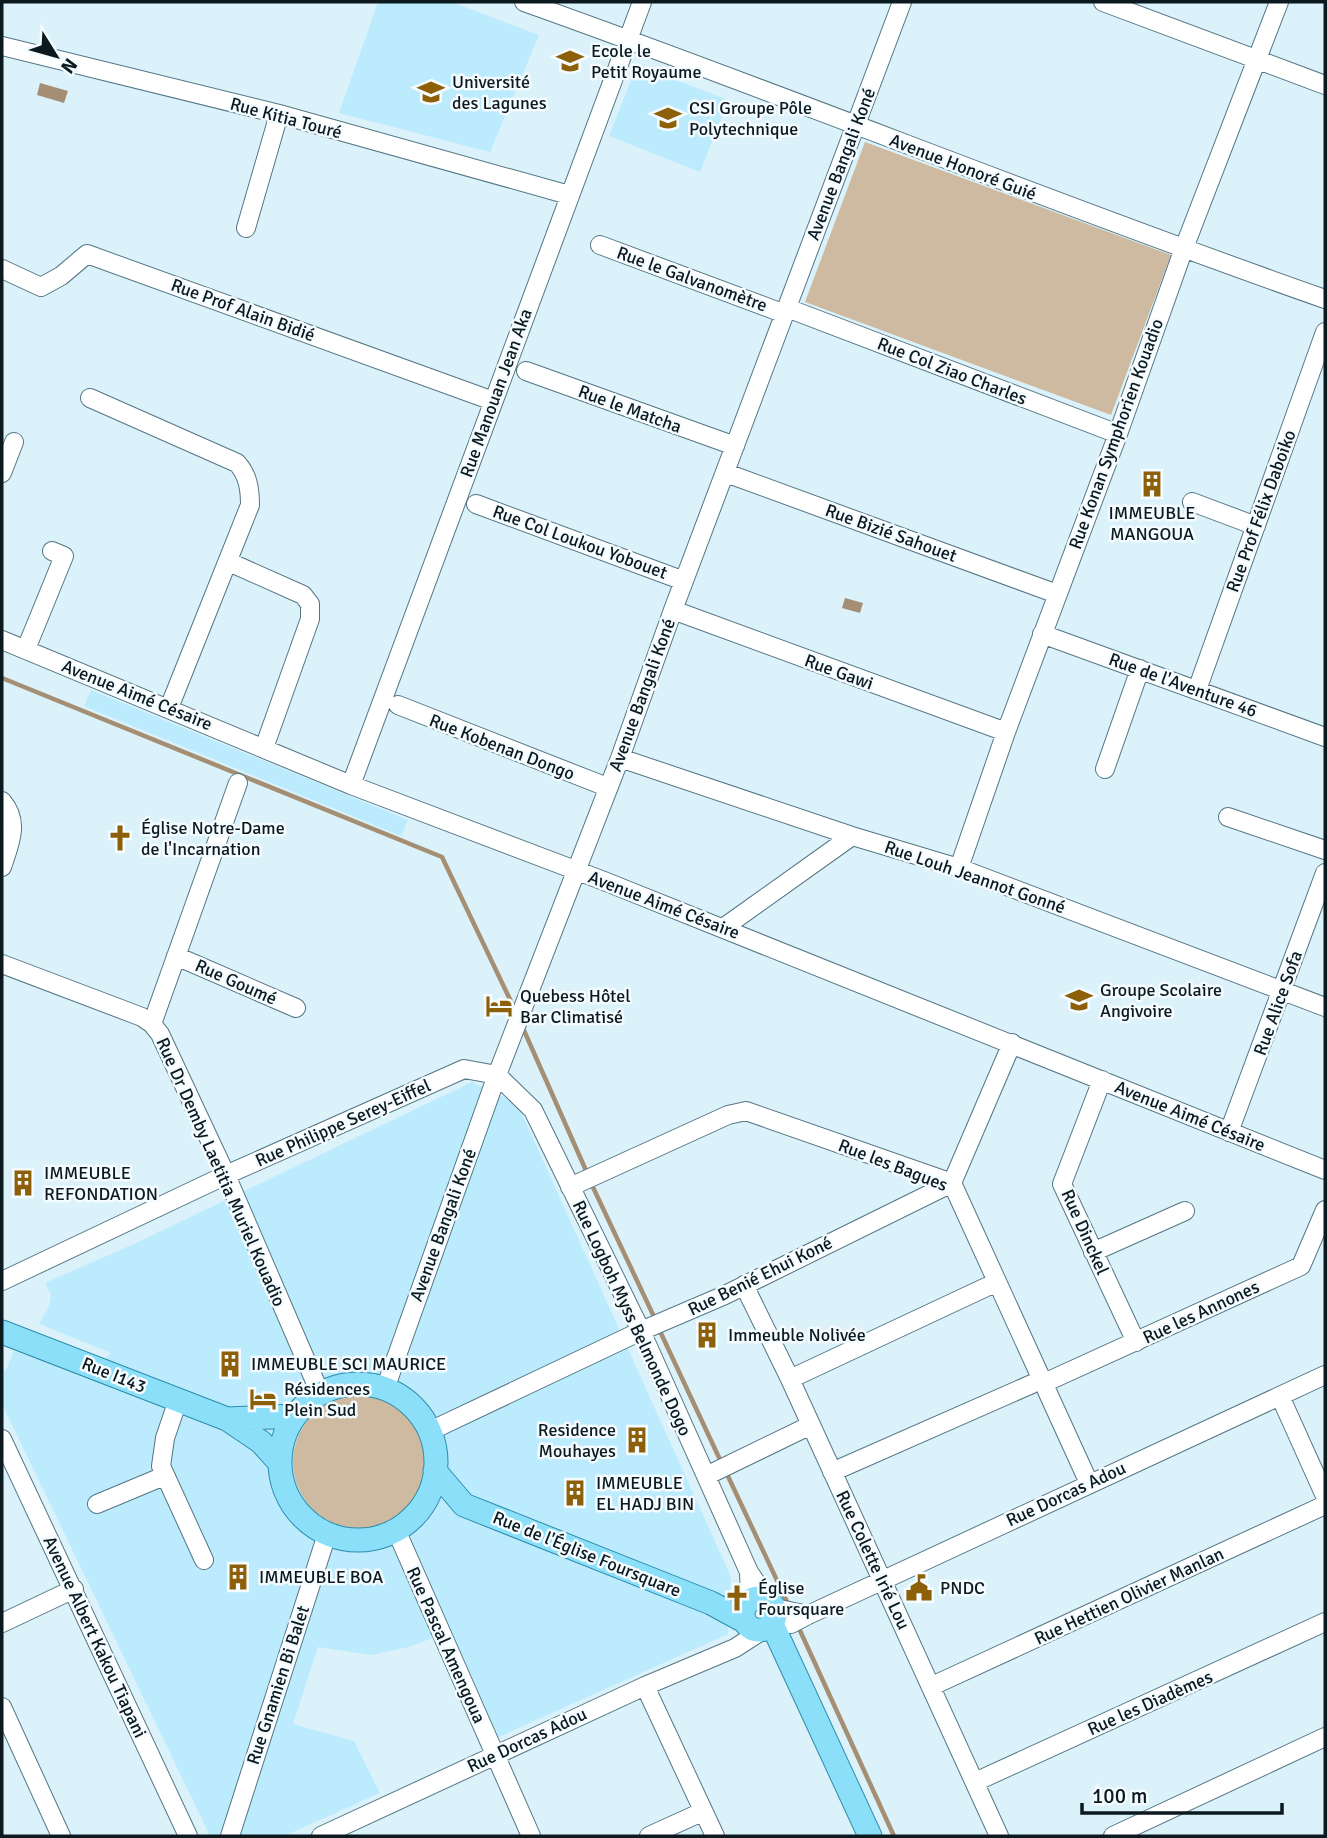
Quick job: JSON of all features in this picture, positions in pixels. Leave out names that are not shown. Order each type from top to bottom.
[{"type":"main road","name":"Rue I143","points":[[2,1332],[227,1419],[261,1442],[279,1462]]},
{"type":"main road","points":[[351,1384],[366,1384],[385,1389],[394,1392],[415,1409],[430,1431],[435,1451],[435,1471],[429,1493],[417,1512],[396,1530],[375,1538],[351,1540],[327,1534],[307,1522],[292,1505],[282,1484],[279,1462],[281,1446],[295,1416],[306,1403],[320,1393],[351,1384]]},
{"type":"main road","name":"Rue I143","points":[[227,1419],[295,1416]]},
{"type":"main road","name":"Rue de l'Église Foursquare","points":[[435,1471],[464,1505],[711,1603],[773,1615]]},
{"type":"main road","points":[[417,1512],[464,1505]]},
{"type":"main road","name":"Rue Logboh Myss Belmonde Dogo","points":[[773,1615],[870,1836]]},
{"type":"street","name":"Avenue Honoré Guié","points":[[524,2],[1325,299]]},
{"type":"street","name":"Rue Manouan Jean Aka","points":[[351,785],[642,2]]},
{"type":"street","name":"Avenue Bangali Koné","points":[[385,1389],[497,1075],[620,758],[902,2]]},
{"type":"street","points":[[1103,2],[1325,85]]},
{"type":"street","name":"Rue Konan Symphorien Kouadio","points":[[959,868],[1006,732],[1118,434],[1184,248],[1279,2]]},
{"type":"street","name":"Rue Kitia Touré","points":[[2,46],[279,114],[569,195]]},
{"type":"street","points":[[246,228],[279,114]]},
{"type":"street","name":"Rue le Galvanomètre","points":[[600,245],[786,311]]},
{"type":"street","name":"Rue Prof Alain Bidié","points":[[2,269],[41,287],[61,276],[87,254],[493,401]]},
{"type":"street","name":"Rue Col Ziao Charles","points":[[786,311],[1118,434]]},
{"type":"street","name":"Rue Prof Félix Daboiko","points":[[1197,690],[1325,332]]},
{"type":"street","name":"Rue le Matcha","points":[[526,371],[735,446]]},
{"type":"street","points":[[90,398],[237,463],[244,470],[250,492],[250,505],[229,562],[169,708]]},
{"type":"street","points":[[2,473],[14,442]]},
{"type":"street","name":"Rue Bizié Sahouet","points":[[726,473],[1057,594]]},
{"type":"street","points":[[1192,502],[1256,526]]},
{"type":"street","name":"Rue Col Loukou Yobouet","points":[[476,504],[684,581]]},
{"type":"street","points":[[26,649],[64,556],[52,551]]},
{"type":"street","points":[[229,562],[303,595],[310,604],[310,619],[264,748]]},
{"type":"street","name":"Rue Gawi","points":[[673,610],[1006,732]]},
{"type":"street","name":"Rue de l'Aventure 46","points":[[1042,634],[1325,737]]},
{"type":"street","name":"Avenue Aimé Césaire","points":[[2,640],[351,785],[723,928],[1325,1170]]},
{"type":"street","points":[[1105,769],[1140,669]]},
{"type":"street","name":"Rue Kobenan Dongo","points":[[398,705],[607,787]]},
{"type":"street","name":"Rue Louh Jeannot Gonné","points":[[620,758],[852,836],[959,868],[1325,1007]]},
{"type":"street","points":[[152,1024],[238,783]]},
{"type":"street","points":[[2,801],[11,813],[13,822],[2,867]]},
{"type":"street","points":[[1227,817],[1325,850]]},
{"type":"street","points":[[723,928],[852,836]]},
{"type":"street","name":"Rue Alice Sofa","points":[[1229,1132],[1325,873]]},
{"type":"street","name":"Rue Goumé","points":[[176,956],[296,1008]]},
{"type":"street","name":"Rue Dr Demby Laetitia Muriel Kouadio","points":[[2,964],[130,1012],[152,1024],[165,1044],[226,1175],[320,1393]]},
{"type":"street","points":[[952,1183],[1012,1043]]},
{"type":"street","name":"Rue Philippe Serey-Eiffel","points":[[2,1281],[226,1175],[464,1069],[497,1075]]},
{"type":"street","name":"Rue Logboh Myss Belmonde Dogo","points":[[497,1075],[533,1111],[641,1331],[749,1572],[773,1615]]},
{"type":"street","name":"Rue Dinckel","points":[[1102,1080],[1062,1184],[1136,1342]]},
{"type":"street","name":"Rue les Bagues","points":[[570,1187],[728,1115],[746,1111],[952,1183],[997,1282],[1038,1384],[1089,1483]]},
{"type":"street","name":"Rue Benié Ehui Koné","points":[[430,1431],[744,1285],[952,1183]]},
{"type":"street","name":"Rue les Annones","points":[[832,1472],[1136,1342],[1301,1266],[1325,1210]]},
{"type":"street","points":[[1094,1252],[1185,1211]]},
{"type":"street","points":[[790,1379],[997,1282]]},
{"type":"street","name":"Rue Colette Irié Lou","points":[[744,1285],[790,1379],[999,1836]]},
{"type":"street","name":"Rue Dorcas Adou","points":[[321,1836],[343,1831],[495,1755],[735,1648],[773,1615],[882,1579],[1325,1375]]},
{"type":"street","points":[[1280,1396],[1325,1496]]},
{"type":"street","points":[[178,1400],[161,1466],[204,1560]]},
{"type":"street","points":[[706,1476],[811,1425]]},
{"type":"street","name":"Avenue Albert Kakou Tiapani","points":[[2,1439],[188,1836]]},
{"type":"street","points":[[97,1504],[164,1476]]},
{"type":"street","name":"Rue Hettien Olivier Manlan","points":[[932,1686],[1325,1506]]},
{"type":"street","name":"Rue Pascal Amengoua","points":[[396,1530],[531,1836]]},
{"type":"street","name":"Rue Gnamien Bi Balet","points":[[230,1836],[327,1534]]},
{"type":"street","points":[[2,1623],[74,1589]]},
{"type":"street","name":"Rue les Diadèmes","points":[[975,1782],[1325,1622]]},
{"type":"street","points":[[645,1686],[715,1836]]},
{"type":"street","points":[[2,1707],[61,1836]]},
{"type":"street","points":[[1113,1836],[1325,1737]]},
{"type":"street","points":[[649,1836],[702,1812]]},
{"type":"shaded area","name":"Université des Lagunes","points":[[378,2],[452,2],[539,35],[490,152],[339,113]]},
{"type":"shaded area","name":"CSI Groupe Pôle Polytechnique","points":[[637,65],[728,100],[700,172],[609,136]]},
{"type":"shaded area","points":[[40,83],[68,91],[64,103],[37,95]]},
{"type":"shaded area","points":[[865,142],[1171,255],[1111,415],[805,302]]},
{"type":"shaded area","points":[[845,598],[863,603],[860,613],[842,608]]},
{"type":"shaded area","points":[[91,690],[408,820],[401,836],[84,706]]},
{"type":"shaded area","points":[[472,1082],[517,1103],[731,1577],[728,1634],[483,1744],[435,1637],[409,1647],[371,1655],[318,1647],[293,1724],[354,1741],[380,1793],[284,1836],[210,1836],[2,1404],[2,1372],[6,1370],[14,1351],[88,1376],[111,1353],[39,1324],[49,1306],[51,1295],[45,1283],[136,1243]]},
{"type":"shaded area","points":[[359,1396],[384,1401],[406,1415],[420,1437],[425,1462],[420,1487],[406,1509],[384,1523],[359,1528],[334,1523],[312,1509],[298,1487],[293,1462],[298,1437],[312,1415],[334,1401]]},
{"type":"waterway","points":[[2,678],[442,857],[516,1012]]},
{"type":"waterway","points":[[522,1026],[588,1175]]},
{"type":"waterway","points":[[591,1183],[656,1321]]},
{"type":"waterway","points":[[659,1329],[722,1464]]},
{"type":"waterway","points":[[726,1472],[789,1606]]},
{"type":"waterway","points":[[797,1624],[894,1836]]},
{"type":"place","name":"Ecole le Petit Royaume","points":[[570,61]]},
{"type":"place","name":"Université des Lagunes","points":[[431,92]]},
{"type":"place","name":"CSI Groupe Pôle Polytechnique","points":[[668,118]]},
{"type":"place","name":"IMMEUBLE MANGOUA","points":[[1152,484]]},
{"type":"place","name":"Église Notre-Dame de l'Incarnation","points":[[120,838]]},
{"type":"place","name":"Groupe Scolaire Angivoire","points":[[1079,1000]]},
{"type":"place","name":"Quebess Hôtel Bar Climatisé","points":[[499,1006]]},
{"type":"place","name":"IMMEUBLE REFONDATION","points":[[23,1183]]},
{"type":"place","name":"Immeuble Nolivée","points":[[707,1335]]},
{"type":"place","name":"IMMEUBLE SCI MAURICE","points":[[230,1364]]},
{"type":"place","name":"Résidences Plein Sud","points":[[263,1399]]},
{"type":"place","name":"Residence Mouhayes","points":[[637,1440]]},
{"type":"place","name":"IMMEUBLE EL HADJ BIN","points":[[575,1493]]},
{"type":"place","name":"IMMEUBLE BOA","points":[[238,1577]]},
{"type":"place","name":"PNDC","points":[[919,1588]]},
{"type":"place","name":"Église Foursquare","points":[[737,1598]]}]
